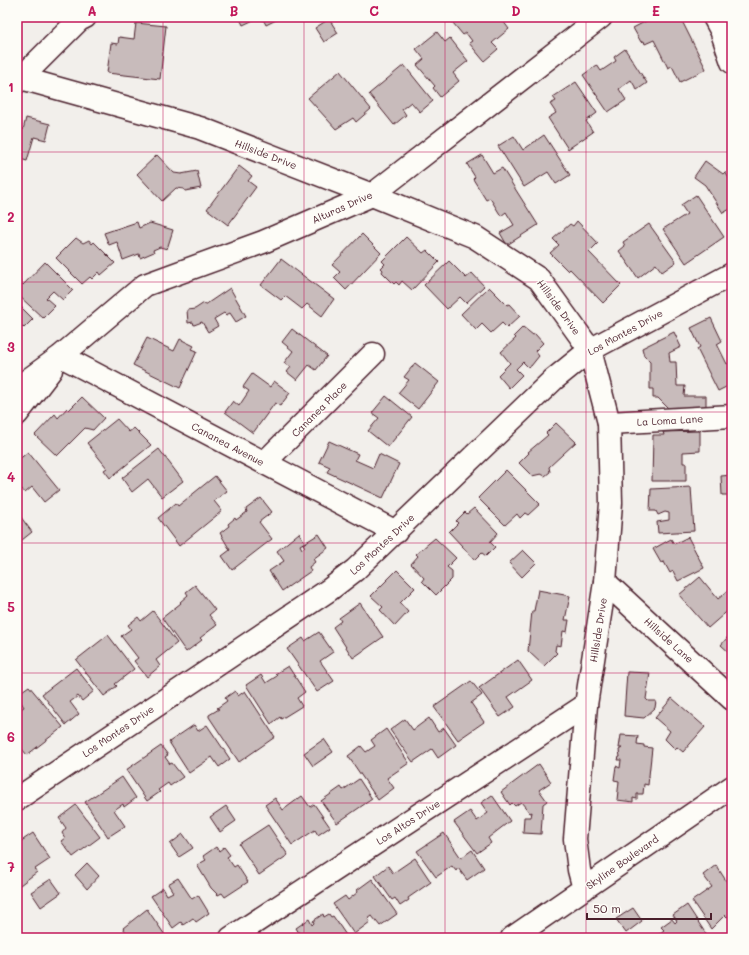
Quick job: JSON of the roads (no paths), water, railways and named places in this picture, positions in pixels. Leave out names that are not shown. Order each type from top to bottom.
[{"type":"street","points":[[18,79],[79,20],[85,17]]},
{"type":"street","name":"Alturas Drive","points":[[17,388],[61,356],[145,285],[263,242],[372,194],[601,17]]},
{"type":"street","points":[[714,17],[732,62]]},
{"type":"street","name":"Hillside Drive","points":[[18,79],[200,128],[372,194],[475,237],[539,279],[590,350],[609,423],[611,503],[605,582],[586,705],[575,839],[579,870],[584,889]]},
{"type":"street","name":"Los Montes Drive","points":[[17,799],[328,590],[355,570],[553,380],[590,350],[732,274]]},
{"type":"street","name":"Cananea Place","points":[[264,463],[373,354]]},
{"type":"street","name":"Alturas Drive","points":[[17,414],[38,389],[61,356]]},
{"type":"street","name":"Cananea Avenue","points":[[61,356],[396,532]]},
{"type":"street","name":"La Loma Lane","points":[[609,423],[732,416]]},
{"type":"street","name":"Hillside Lane","points":[[605,582],[732,699]]},
{"type":"street","name":"Los Altos Drive","points":[[231,938],[586,705]]},
{"type":"street","name":"Skyline Boulevard","points":[[512,938],[732,787]]}]
